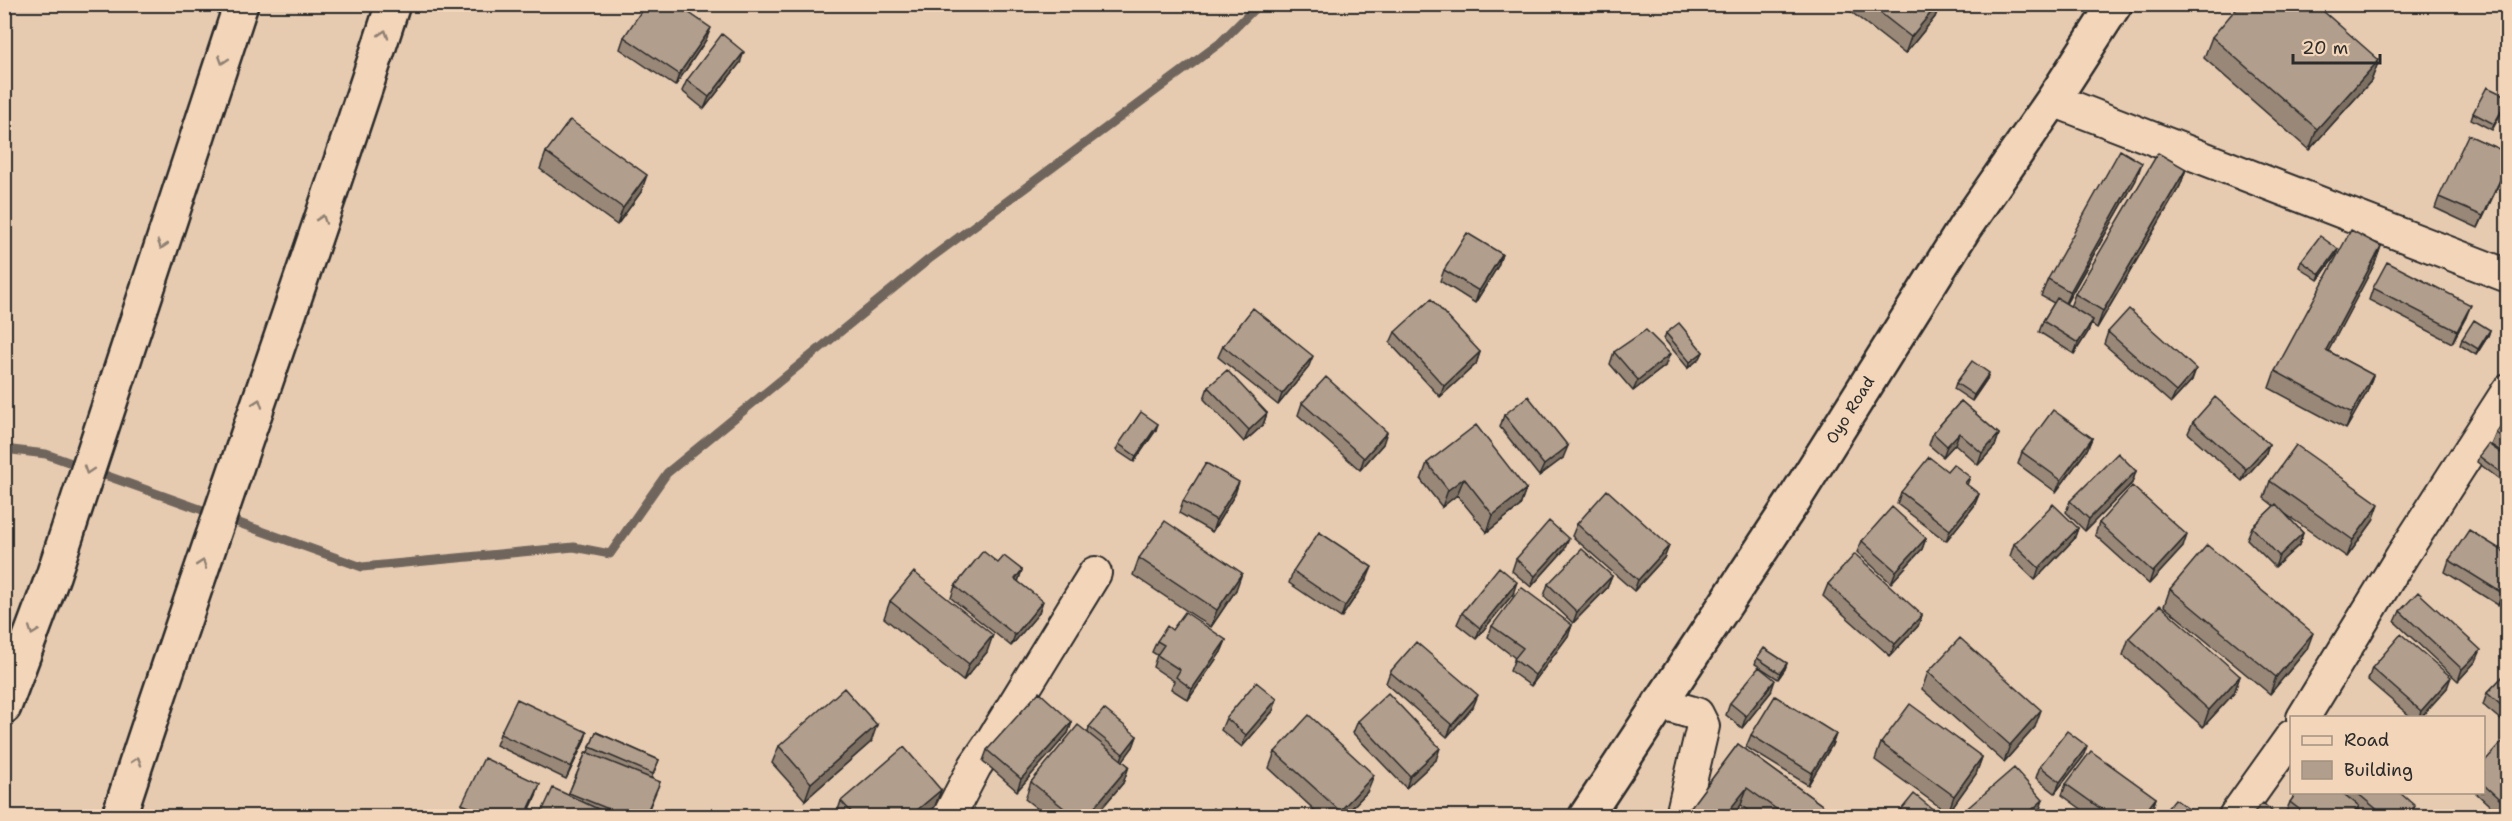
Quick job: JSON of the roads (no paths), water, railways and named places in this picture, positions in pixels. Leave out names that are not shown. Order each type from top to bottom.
[{"type":"highway","points":[[4,707],[53,576],[241,4]]},
{"type":"highway","points":[[119,816],[183,619],[344,157],[393,4]]},
{"type":"highway","name":"Oyo Road","points":[[1587,816],[1794,500],[1965,227],[2053,100],[2115,4]]},
{"type":"street","points":[[2053,100],[2508,276]]},
{"type":"street","points":[[2304,716],[2402,556],[2508,391]]},
{"type":"street","points":[[949,816],[975,766],[1095,573]]},
{"type":"street","points":[[1659,703],[1697,714],[1703,726],[1682,816]]},
{"type":"street","points":[[2235,816],[2290,739]]},
{"type":"waterway","points":[[4,449],[46,454],[362,567],[574,547],[610,554],[667,473],[928,260],[1220,43],[1259,4]]}]
